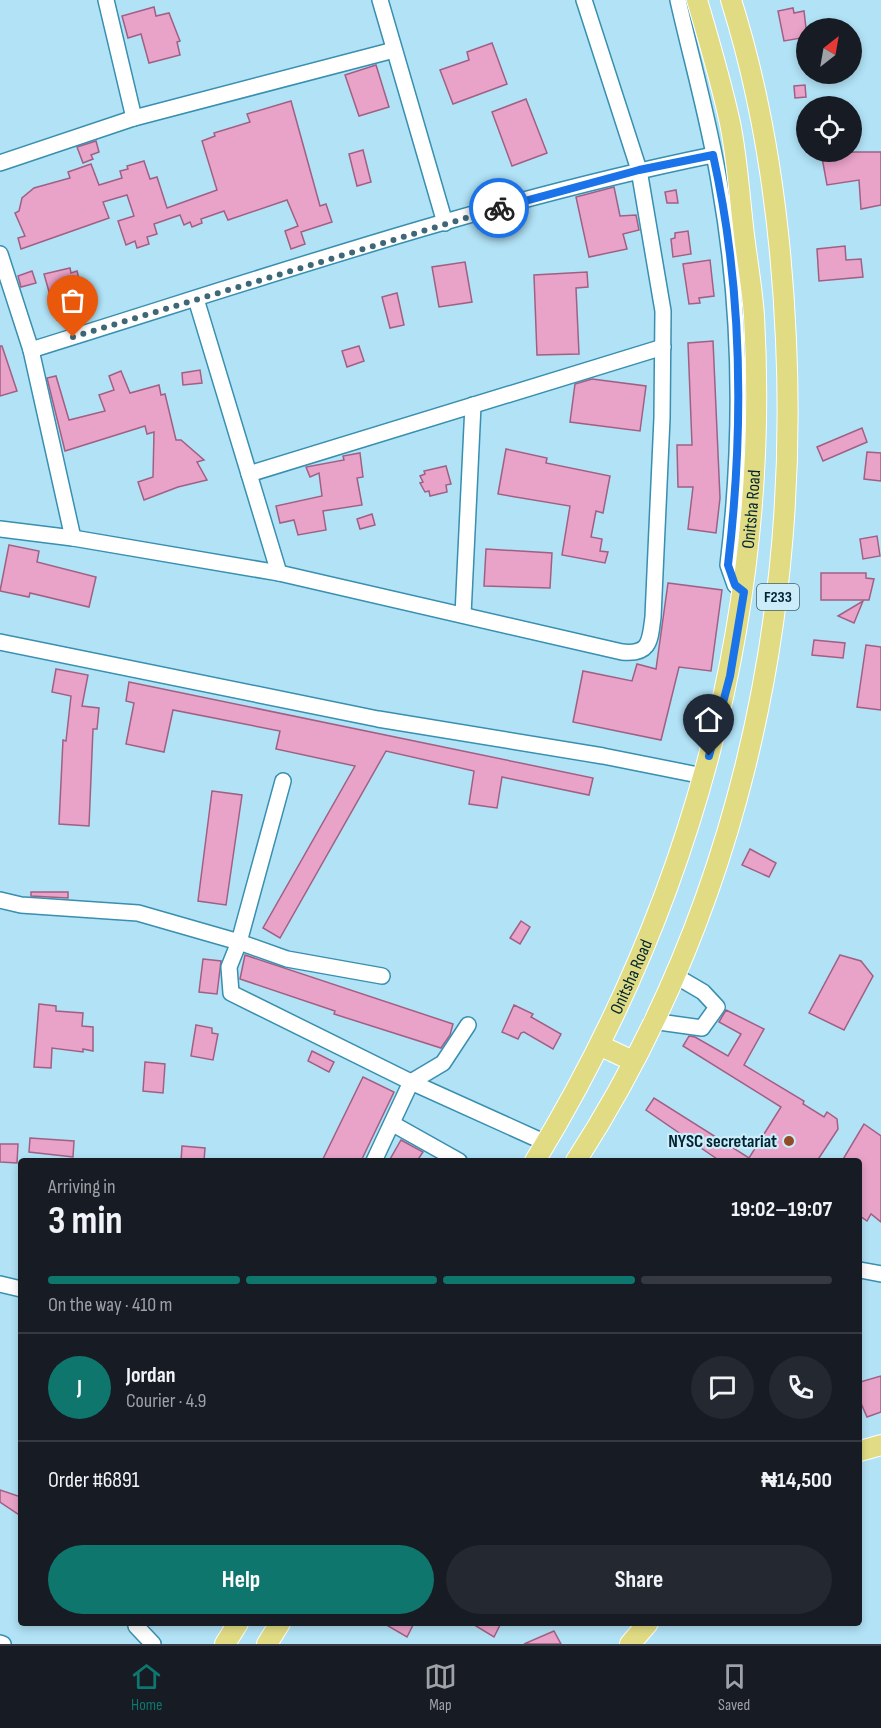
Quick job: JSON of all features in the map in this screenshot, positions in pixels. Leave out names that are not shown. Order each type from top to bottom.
[{"type":"main road","name":"Onitsha Road","points":[[537,1158],[601,1046],[640,958],[685,836],[730,676],[744,592],[754,467],[754,314],[730,128],[719,75],[697,0]]},
{"type":"main road","name":"Onitsha Road","points":[[578,1158],[633,1061],[674,975],[725,842],[748,766],[777,603],[788,493],[790,420],[783,268],[761,106],[731,0]]},
{"type":"main road","points":[[601,1046],[633,1061]]},
{"type":"main road","points":[[862,1450],[881,1445]]},
{"type":"main road","points":[[225,1644],[236,1626]]},
{"type":"main road","points":[[267,1644],[278,1626]]},
{"type":"main road","points":[[630,1644],[645,1626]]},
{"type":"street","points":[[106,0],[134,118]]},
{"type":"street","points":[[380,0],[445,223]]},
{"type":"street","points":[[0,529],[73,538],[279,573],[622,652],[637,654],[644,649],[650,638],[653,617],[662,418],[663,311],[639,170],[584,0]]},
{"type":"street","points":[[678,0],[720,187],[733,292],[739,384],[728,565],[735,585],[744,592]]},
{"type":"street","points":[[0,163],[134,118],[394,50]]},
{"type":"street","points":[[31,350],[445,223],[639,170],[713,155]]},
{"type":"street","points":[[0,254],[31,350],[73,538]]},
{"type":"street","points":[[196,299],[279,573]]},
{"type":"street","points":[[249,474],[663,347]]},
{"type":"street","points":[[463,615],[473,405]]},
{"type":"street","points":[[0,642],[378,719],[703,776]]},
{"type":"street","points":[[283,782],[239,942],[229,968],[231,993],[411,1082],[546,1143]]},
{"type":"street","points":[[0,900],[21,904],[138,913],[239,942],[287,959],[382,976]]},
{"type":"street","points":[[652,1021],[702,1028],[717,1007],[703,992],[674,975]]},
{"type":"street","points":[[376,1158],[411,1082],[443,1063],[468,1026]]},
{"type":"street","points":[[393,1124],[454,1158]]},
{"type":"street","points":[[862,1270],[881,1274]]},
{"type":"street","points":[[0,1284],[18,1288]]},
{"type":"street","points":[[132,1644],[136,1626]]},
{"type":"street","points":[[138,1626],[153,1644]]},
{"type":"building","points":[[154,7],[156,16],[169,13],[180,41],[177,42],[180,55],[149,63],[141,34],[128,38],[122,16]]},
{"type":"building","points":[[793,8],[794,13],[804,11],[805,18],[796,18],[796,39],[784,41],[778,11]]},
{"type":"building","points":[[492,43],[507,84],[453,104],[440,70],[469,60],[467,52]]},
{"type":"building","points":[[376,65],[389,107],[359,116],[345,75]]},
{"type":"building","points":[[805,85],[806,96],[795,98],[794,86]]},
{"type":"building","points":[[526,99],[547,153],[512,166],[492,112]]},
{"type":"building","points":[[291,101],[320,206],[326,204],[332,222],[301,232],[305,244],[291,249],[285,231],[298,226],[287,200],[228,220],[224,211],[201,219],[202,223],[192,227],[190,222],[184,225],[180,215],[154,224],[157,234],[147,237],[149,244],[137,248],[135,241],[126,245],[118,221],[134,216],[127,195],[103,202],[109,218],[21,249],[18,238],[25,236],[15,213],[19,211],[22,198],[34,188],[70,178],[68,172],[91,164],[99,185],[122,178],[120,171],[128,169],[127,166],[144,161],[150,179],[157,177],[167,208],[217,190],[202,141],[215,136],[214,133],[250,122],[247,114]]},
{"type":"building","points":[[96,141],[99,152],[91,155],[93,159],[83,163],[77,147]]},
{"type":"building","points":[[363,150],[371,182],[357,186],[349,154]]},
{"type":"building","points":[[862,152],[881,152],[881,205],[861,209],[859,180],[827,185],[823,162],[862,162]]},
{"type":"building","points":[[614,187],[620,216],[636,215],[639,230],[623,234],[627,249],[589,257],[576,197]]},
{"type":"building","points":[[676,190],[678,203],[667,203],[665,192]]},
{"type":"building","points":[[688,231],[691,254],[673,257],[671,239],[675,238],[675,233]]},
{"type":"building","points":[[845,246],[846,260],[861,259],[863,277],[819,281],[817,249]]},
{"type":"building","points":[[710,260],[714,296],[699,298],[700,303],[689,304],[683,264]]},
{"type":"building","points":[[465,262],[472,302],[439,307],[432,267]]},
{"type":"building","points":[[70,268],[71,273],[77,271],[80,283],[88,282],[94,307],[57,320],[44,274]]},
{"type":"building","points":[[32,271],[36,283],[21,287],[18,276]]},
{"type":"building","points":[[587,272],[588,287],[576,288],[579,354],[537,355],[534,275]]},
{"type":"building","points":[[397,293],[404,325],[390,328],[382,297]]},
{"type":"building","points":[[713,341],[720,498],[716,533],[688,529],[693,487],[678,487],[677,445],[692,445],[688,343]]},
{"type":"building","points":[[0,346],[2,346],[17,391],[0,396]]},
{"type":"building","points":[[359,346],[364,361],[347,367],[342,351]]},
{"type":"building","points":[[200,370],[202,383],[183,385],[182,373]]},
{"type":"building","points":[[121,371],[130,393],[159,385],[161,395],[165,394],[176,440],[181,440],[204,460],[197,462],[207,480],[178,487],[144,500],[138,482],[153,477],[154,432],[147,434],[145,426],[65,451],[47,378],[56,376],[69,420],[105,411],[99,395],[114,390],[109,376]]},
{"type":"building","points":[[592,379],[646,386],[640,431],[570,422],[575,384]]},
{"type":"building","points":[[862,428],[867,442],[823,461],[817,447]]},
{"type":"building","points":[[506,449],[547,458],[546,463],[610,476],[603,513],[596,511],[591,537],[602,539],[600,551],[608,552],[605,563],[562,555],[570,506],[498,494]]},
{"type":"building","points":[[867,452],[881,453],[881,481],[864,479]]},
{"type":"building","points":[[360,453],[363,477],[357,478],[362,505],[323,511],[326,530],[298,535],[294,520],[280,523],[276,506],[322,496],[319,473],[310,477],[306,467],[344,460],[343,456]]},
{"type":"building","points":[[446,466],[451,484],[446,485],[447,492],[430,496],[429,491],[425,492],[420,483],[423,482],[420,476],[425,474],[424,471]]},
{"type":"building","points":[[372,514],[375,525],[360,529],[357,519]]},
{"type":"building","points":[[877,536],[880,556],[863,559],[860,539]]},
{"type":"building","points":[[9,545],[39,551],[37,562],[96,577],[89,607],[30,593],[29,597],[0,591]]},
{"type":"building","points":[[486,549],[552,553],[550,588],[484,586]]},
{"type":"building","points":[[821,573],[866,573],[866,578],[874,579],[869,600],[821,600]]},
{"type":"building","points":[[668,583],[722,590],[711,671],[679,667],[661,740],[573,722],[583,671],[632,681],[637,664],[656,669]]},
{"type":"building","points":[[863,601],[854,623],[838,616]]},
{"type":"building","points":[[814,640],[845,643],[843,658],[812,655]]},
{"type":"building","points":[[866,645],[881,647],[881,710],[857,707]]},
{"type":"building","points":[[56,669],[88,675],[82,706],[99,708],[97,729],[93,729],[89,826],[59,824],[63,740],[66,741],[71,696],[52,692]]},
{"type":"building","points":[[129,682],[593,778],[589,795],[502,777],[497,808],[469,804],[474,771],[386,751],[280,938],[263,928],[355,766],[276,749],[280,731],[173,710],[164,752],[126,744],[134,703],[126,701]]},
{"type":"building","points":[[212,791],[242,795],[226,905],[198,901]]},
{"type":"building","points":[[750,849],[776,863],[769,877],[742,865]]},
{"type":"building","points":[[31,892],[68,892],[68,898],[31,896]]},
{"type":"building","points":[[521,921],[530,927],[520,944],[510,938]]},
{"type":"building","points":[[245,955],[453,1024],[450,1035],[441,1048],[334,1014],[335,1011],[240,979]]},
{"type":"building","points":[[840,955],[861,961],[873,976],[844,1030],[809,1013]]},
{"type":"building","points":[[203,959],[221,961],[217,994],[199,992]]},
{"type":"building","points":[[39,1004],[56,1006],[56,1011],[83,1013],[82,1026],[93,1027],[93,1051],[52,1048],[51,1068],[34,1067]]},
{"type":"building","points":[[514,1005],[533,1014],[531,1017],[561,1034],[553,1049],[524,1032],[518,1039],[502,1032]]},
{"type":"building","points":[[726,1010],[764,1029],[744,1065],[804,1101],[803,1104],[824,1117],[827,1112],[837,1119],[838,1129],[819,1158],[749,1158],[781,1107],[683,1046],[689,1036],[695,1037],[728,1056],[741,1034],[719,1022]]},
{"type":"building","points":[[196,1025],[212,1028],[212,1033],[218,1034],[213,1060],[191,1056]]},
{"type":"building","points":[[312,1051],[334,1062],[329,1072],[308,1061]]},
{"type":"building","points":[[145,1062],[165,1064],[163,1093],[143,1091]]},
{"type":"building","points":[[363,1077],[394,1092],[362,1158],[323,1158]]},
{"type":"building","points":[[654,1098],[749,1158],[716,1158],[646,1110]]},
{"type":"building","points":[[864,1124],[881,1136],[881,1222],[871,1214],[867,1221],[862,1217],[862,1158],[844,1158]]},
{"type":"building","points":[[30,1138],[74,1141],[73,1157],[29,1152]]},
{"type":"building","points":[[401,1140],[423,1152],[419,1158],[391,1158]]},
{"type":"building","points":[[0,1144],[18,1144],[17,1163],[0,1162]]},
{"type":"building","points":[[182,1146],[205,1148],[204,1158],[181,1158]]},
{"type":"building","points":[[881,1376],[881,1412],[867,1417],[862,1406],[862,1381]]},
{"type":"building","points":[[0,1490],[18,1496],[18,1514],[0,1502]]},
{"type":"building","points":[[388,1626],[412,1626],[407,1637]]},
{"type":"building","points":[[476,1626],[500,1626],[494,1637]]},
{"type":"building","points":[[554,1631],[561,1644],[524,1644]]},
{"type":"way so far","points":[[73,337],[499,208]]},
{"type":"place","name":"NYSC secretariat","points":[[789,1141]]},
{"type":"route","points":[[499,208],[639,170],[713,155],[720,187],[733,292],[739,384],[728,565],[735,585],[744,592],[730,676],[709,756]]}]
